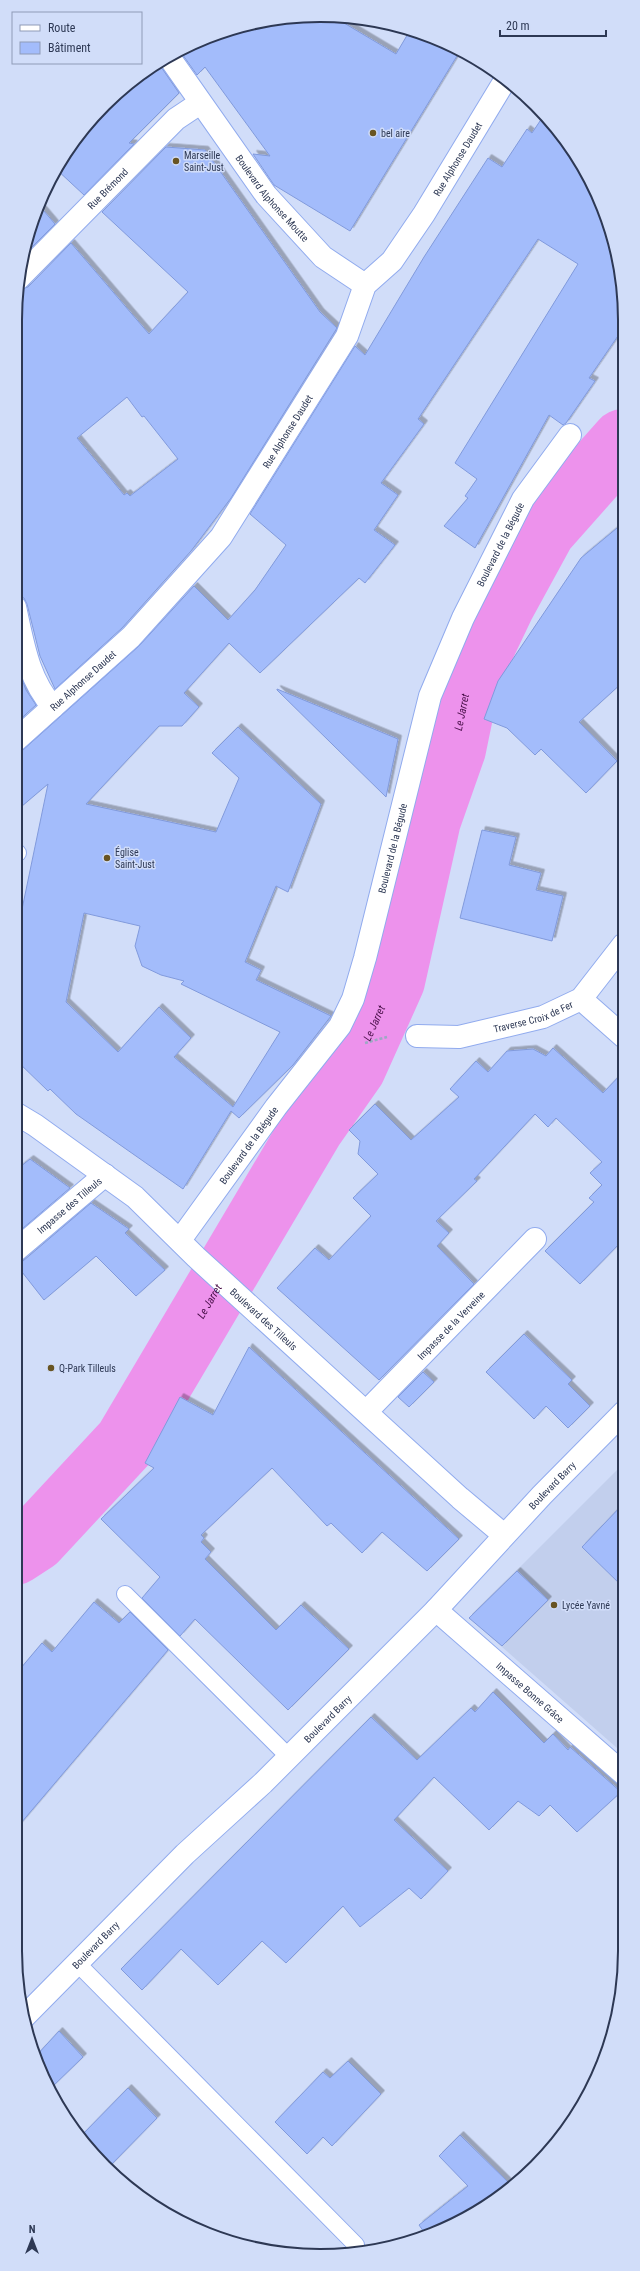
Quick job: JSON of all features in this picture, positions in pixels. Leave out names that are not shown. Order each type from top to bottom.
[{"type":"street","name":"Boulevard Alphonse Moutte","points":[[172,61],[200,103],[266,195],[323,257],[365,284]]},
{"type":"street","name":"Rue Alphonse Daudet","points":[[22,735],[131,637],[221,537],[346,336],[365,284],[392,261],[424,214],[502,85]]},
{"type":"street","name":"Rue Brémond","points":[[27,270],[176,119],[200,103]]},
{"type":"street","name":"Boulevard de la Bégude","points":[[180,1240],[276,1107],[340,1026],[353,999],[366,958],[430,696],[463,618],[523,499],[570,435]]},
{"type":"street","points":[[22,640],[26,659],[37,685],[53,707]]},
{"type":"street","name":"Traverse Croix de Fer","points":[[417,1036],[459,1037],[543,1017],[581,999],[618,951]]},
{"type":"street","points":[[581,999],[618,1033]]},
{"type":"street","name":"Boulevard des Tilleuls","points":[[22,1118],[135,1197],[196,1257],[460,1498],[504,1535]]},
{"type":"street","name":"Impasse des Tilleuls","points":[[22,1245],[105,1176]]},
{"type":"street","name":"Impasse de la Verveine","points":[[367,1412],[535,1239]]},
{"type":"street","name":"Boulevard Barry","points":[[29,2012],[185,1854],[289,1757],[436,1610],[504,1535],[618,1418]]},
{"type":"street","name":"Impasse Bonne Grâce","points":[[436,1610],[618,1769]]},
{"type":"lane","points":[[125,1594],[289,1757]]},
{"type":"lane","points":[[77,1963],[356,2245]]},
{"type":"shaded area","name":"Lycée Yavné","points":[[618,1469],[618,1749],[469,1618]]},
{"type":"building","points":[[320,22],[345,24],[396,54],[407,35],[457,56],[350,231],[274,185],[253,154],[270,156],[205,67],[197,75],[183,56],[206,45],[243,32],[301,23]]},
{"type":"building","points":[[161,68],[179,93],[129,143],[134,144],[84,195],[61,173],[62,171],[72,154],[109,109]]},
{"type":"building","points":[[541,120],[568,154],[587,188],[608,243],[615,281],[618,336],[589,378],[595,381],[566,423],[563,425],[549,415],[475,548],[444,526],[468,498],[465,496],[477,479],[455,463],[578,264],[538,239],[418,419],[424,424],[381,483],[398,495],[374,530],[395,545],[365,583],[359,578],[260,673],[229,643],[184,693],[199,707],[182,726],[159,726],[86,804],[216,832],[239,778],[212,753],[238,727],[321,804],[288,892],[276,886],[245,962],[261,970],[256,980],[331,1016],[293,1065],[239,1118],[231,1111],[183,1189],[76,1114],[50,1089],[48,1091],[22,1066],[22,909],[48,784],[22,806],[22,750],[139,646],[194,586],[228,620],[255,590],[286,545],[250,514],[355,346],[365,355],[424,257],[488,158],[502,167],[527,129],[532,133]],"holes":[[[84,913],[140,926],[135,946],[142,966],[161,975],[184,981],[181,984],[280,1032],[233,1107],[174,1057],[191,1038],[159,1007],[118,1052],[66,1002]]]},
{"type":"building","points":[[166,147],[205,150],[320,312],[337,328],[231,498],[191,551],[122,628],[55,689],[40,656],[27,604],[24,598],[22,597],[22,320],[24,288],[28,287],[71,243],[149,334],[188,292],[102,212]],"holes":[[[127,397],[142,417],[144,416],[178,459],[130,496],[127,493],[124,495],[77,438]]]},
{"type":"building","points":[[43,210],[55,224],[31,248]]},
{"type":"building","points":[[618,527],[618,687],[579,722],[617,761],[586,793],[541,749],[535,755],[507,728],[484,719],[498,681],[581,558]]},
{"type":"building","points":[[22,679],[26,690],[36,705],[22,718]]},
{"type":"building","points":[[277,690],[398,739],[386,797]]},
{"type":"building","points":[[482,830],[516,837],[509,865],[541,873],[536,890],[563,896],[552,941],[460,918]]},
{"type":"building","points":[[553,1048],[603,1093],[618,1077],[618,1245],[580,1284],[545,1251],[594,1202],[589,1198],[602,1185],[590,1173],[602,1162],[556,1118],[548,1127],[535,1114],[474,1179],[477,1181],[436,1221],[449,1233],[437,1246],[474,1284],[379,1380],[277,1288],[315,1248],[329,1260],[371,1216],[353,1198],[378,1174],[358,1154],[360,1141],[349,1130],[375,1104],[411,1140],[459,1097],[450,1089],[476,1061],[488,1072],[507,1051],[533,1049],[546,1056]]},
{"type":"building","points":[[30,1159],[70,1188],[22,1229],[22,1165]]},
{"type":"building","points":[[91,1203],[129,1229],[125,1233],[165,1270],[136,1296],[96,1256],[44,1300],[22,1272],[23,1261]]},
{"type":"building","points":[[524,1334],[572,1380],[568,1384],[590,1406],[568,1428],[546,1406],[534,1419],[486,1372]]},
{"type":"building","points":[[249,1347],[459,1539],[427,1571],[382,1532],[362,1553],[331,1523],[327,1526],[272,1468],[201,1535],[204,1538],[201,1542],[211,1552],[205,1559],[276,1630],[301,1605],[349,1649],[288,1710],[195,1619],[180,1636],[142,1598],[160,1577],[101,1519],[154,1468],[145,1463],[180,1397],[213,1415]]},
{"type":"building","points":[[423,1372],[434,1382],[409,1407],[398,1397]]},
{"type":"building","points":[[618,1509],[618,1582],[582,1547]]},
{"type":"building","points":[[517,1571],[548,1600],[502,1646],[469,1618]]},
{"type":"building","points":[[94,1602],[119,1623],[130,1612],[168,1650],[22,1822],[22,1667],[42,1643],[52,1652]]},
{"type":"building","points":[[493,1692],[544,1743],[553,1734],[568,1750],[570,1747],[618,1789],[618,1795],[577,1832],[550,1805],[539,1816],[518,1801],[489,1830],[434,1777],[394,1820],[448,1871],[421,1899],[409,1888],[360,1927],[343,1906],[286,1963],[262,1941],[218,1985],[181,1949],[142,1990],[121,1969],[371,1717],[417,1760],[471,1708],[475,1712]]},
{"type":"building","points":[[59,2031],[83,2057],[54,2085],[40,2052]]},
{"type":"building","points":[[348,2061],[381,2094],[332,2146],[323,2137],[307,2154],[275,2122],[323,2072],[330,2078]]},
{"type":"building","points":[[128,2088],[157,2118],[112,2164],[84,2133]]},
{"type":"building","points":[[460,2135],[508,2182],[486,2199],[469,2209],[423,2230],[419,2225],[468,2186],[439,2156]]},
{"type":"waterway","name":"Le Jarret","points":[[22,1548],[35,1540],[126,1442],[312,1128],[354,1068],[393,981],[429,820],[454,749],[469,676],[503,605],[544,530],[618,447]]},
{"type":"place","name":"bel aire","points":[[373,133]]},
{"type":"place","name":"Marseille Saint-Just","points":[[176,161]]},
{"type":"place","name":"Église Saint-Just","points":[[107,858]]},
{"type":"place","name":"Q-Park Tilleuls","points":[[51,1368]]},
{"type":"place","name":"Lycée Yavné","points":[[554,1605]]}]
